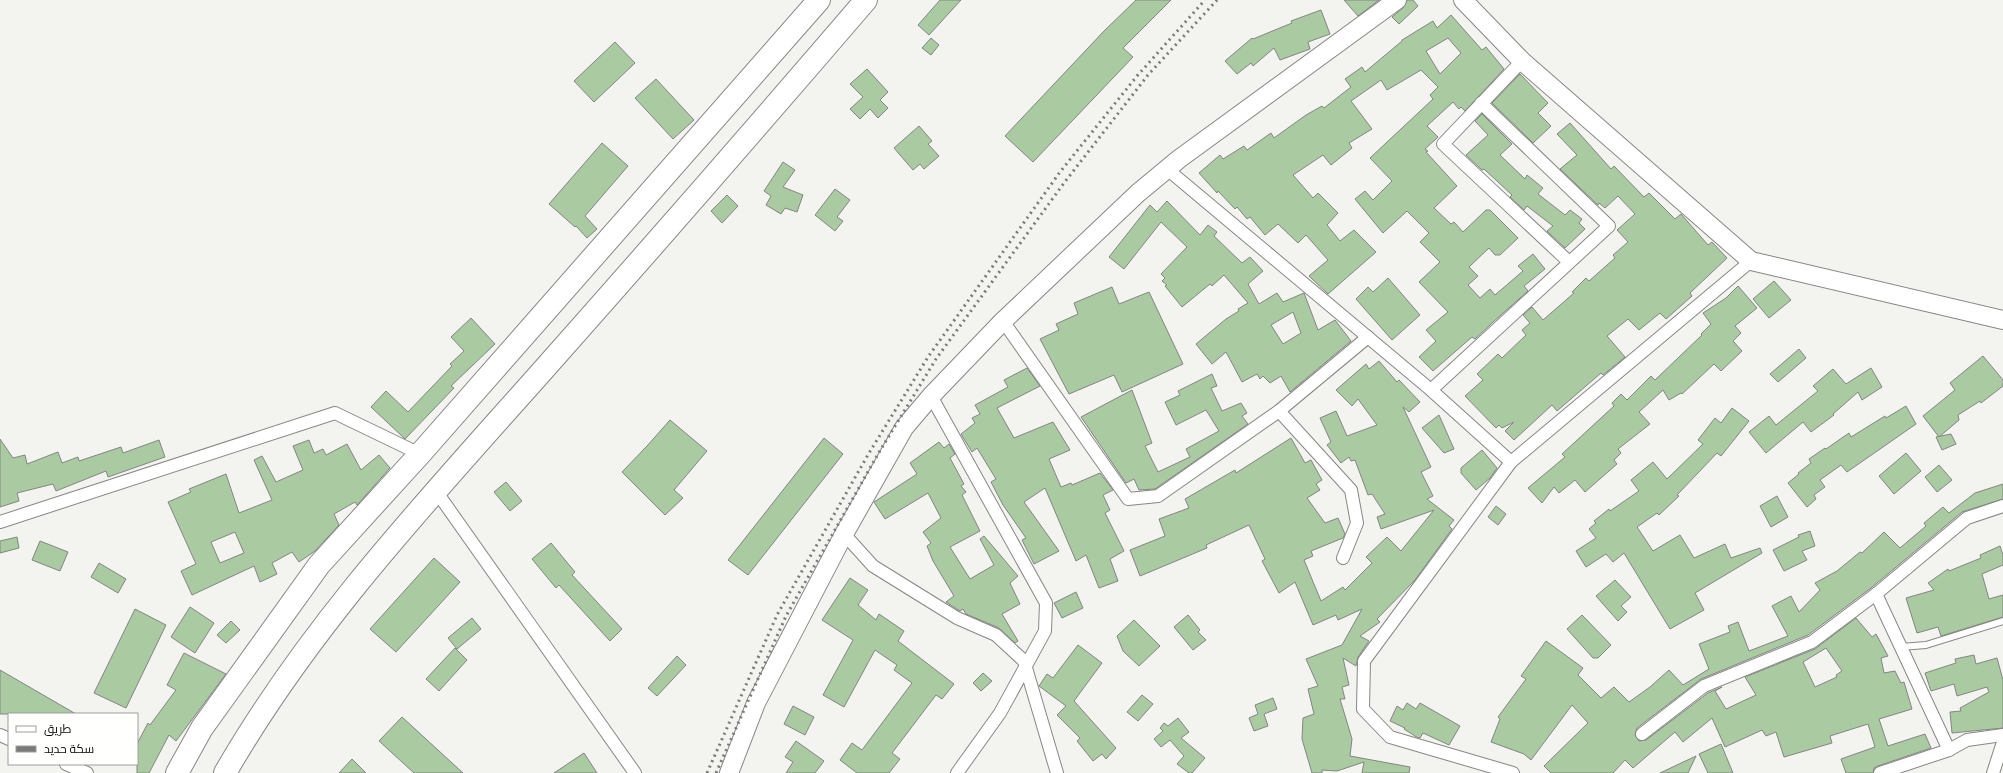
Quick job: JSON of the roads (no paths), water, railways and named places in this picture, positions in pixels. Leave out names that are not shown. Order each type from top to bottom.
[{"type":"highway","points":[[177,773],[202,728],[319,566],[420,454],[819,0]]},
{"type":"highway","points":[[225,773],[282,683],[362,576],[692,203],[866,0]]},
{"type":"main road","points":[[730,773],[756,703],[844,534],[904,428],[931,396],[1003,321],[1138,193],[1167,169],[1397,0]]},
{"type":"main road","points":[[1463,0],[1522,61],[1751,261],[2003,320]]},
{"type":"street","points":[[1522,61],[1443,144],[1569,262]]},
{"type":"street","points":[[1431,390],[1609,226],[1481,104]]},
{"type":"street","points":[[1167,169],[1431,390],[1511,462]]},
{"type":"street","points":[[1513,773],[1390,737],[1363,709],[1364,661],[1511,462],[1751,261]]},
{"type":"street","points":[[1003,321],[1128,500],[1158,496],[1279,411],[1368,337]]},
{"type":"street","points":[[931,396],[1046,603],[1045,631],[1000,713],[957,773]]},
{"type":"street","points":[[1279,411],[1351,490],[1357,523],[1343,558]]},
{"type":"street","points":[[0,522],[335,413],[420,454]]},
{"type":"street","points":[[436,491],[635,773]]},
{"type":"street","points":[[1642,734],[1704,686],[1812,642],[1876,594],[1967,518],[2003,506]]},
{"type":"street","points":[[844,534],[873,566],[957,618],[996,635],[1024,661],[1057,773]]},
{"type":"street","points":[[1876,594],[1948,750]]},
{"type":"street","points":[[1880,773],[1948,750],[1967,740],[2003,735]]},
{"type":"street","points":[[1993,773],[2003,742]]},
{"type":"street","points":[[68,765],[87,773]]},
{"type":"lane","points":[[1900,647],[1926,645],[2003,621]]},
{"type":"railway","points":[[707,773],[777,615],[869,453],[928,357],[1060,172],[1137,76],[1205,0]]},
{"type":"railway","points":[[716,773],[786,616],[878,454],[936,359],[1064,183],[1148,75],[1217,0]]}]
